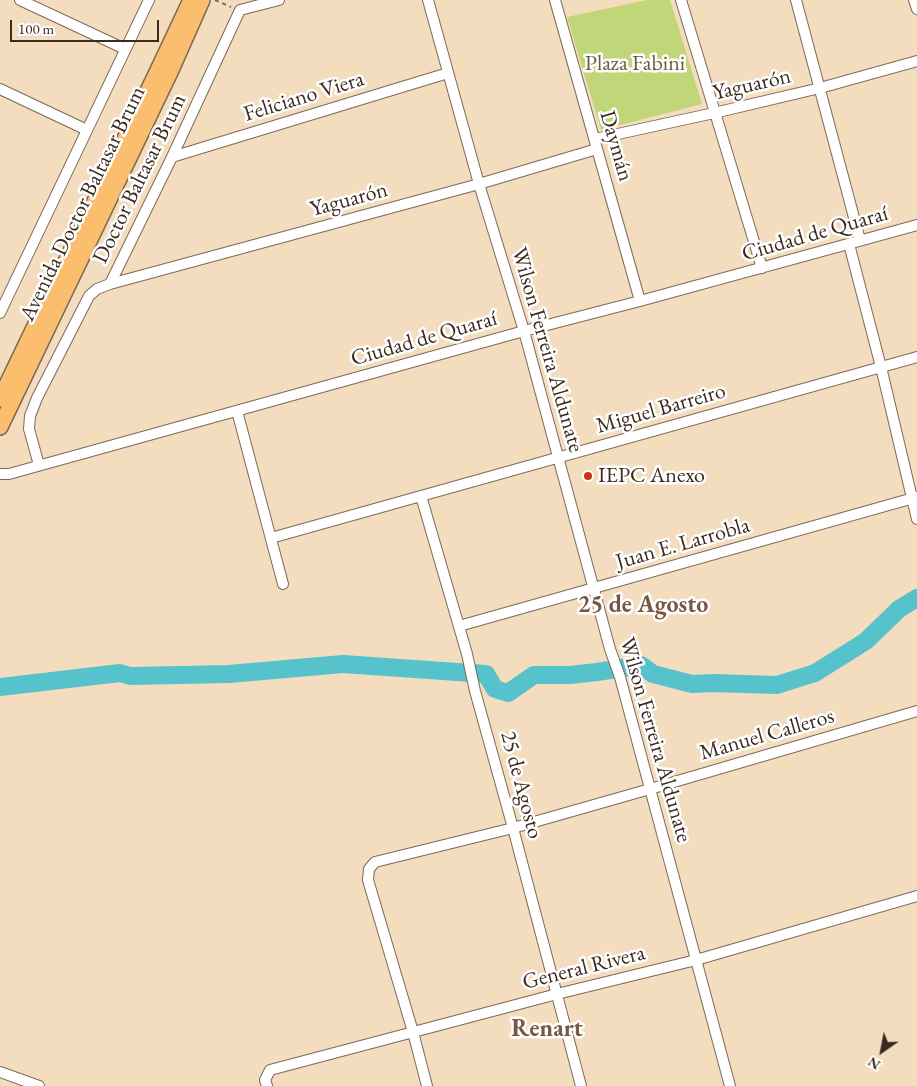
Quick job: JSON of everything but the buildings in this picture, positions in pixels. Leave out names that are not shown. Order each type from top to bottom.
[{"type":"main road","name":"Avenida Doctor Baltasar Brum","points":[[0,399],[191,0]]},
{"type":"main road","name":"Avenida Doctor Baltasar Brum","points":[[0,427],[171,70],[202,0]]},
{"type":"street","points":[[20,0],[125,49]]},
{"type":"street","points":[[0,313],[149,0]]},
{"type":"street","points":[[240,10],[279,0]]},
{"type":"street","name":"Wilson Ferreira Aldunate","points":[[428,0],[479,184],[524,331],[593,588],[620,677],[730,1086]]},
{"type":"street","name":"Daymán","points":[[555,0],[640,301]]},
{"type":"street","points":[[680,0],[762,268]]},
{"type":"street","points":[[796,0],[860,240]]},
{"type":"street","points":[[914,0],[917,9]]},
{"type":"street","name":"Doctor Baltasar Brum","points":[[39,465],[29,429],[30,416],[37,398],[89,296],[97,289],[110,284],[172,157],[240,10]]},
{"type":"street","name":"Yaguarón","points":[[110,284],[479,184],[596,144],[820,88],[917,61]]},
{"type":"street","name":"Feliciano Viera","points":[[172,157],[448,73]]},
{"type":"street","points":[[0,90],[87,130]]},
{"type":"street","name":"Ciudad de Quaraí","points":[[0,474],[9,474],[524,331],[917,225]]},
{"type":"street","points":[[849,244],[914,498],[917,519]]},
{"type":"street","name":"Miguel Barreiro","points":[[271,538],[917,357]]},
{"type":"street","points":[[237,411],[283,584]]},
{"type":"street","name":"25 de Agosto","points":[[421,496],[467,654],[581,1086]]},
{"type":"street","name":"Juan E. Larrobla","points":[[458,626],[914,498]]},
{"type":"street","name":"Manuel Calleros","points":[[413,1032],[368,880],[369,869],[375,862],[513,828],[917,711]]},
{"type":"street","name":"General Rivera","points":[[266,1083],[270,1070],[557,994],[696,960],[917,896]]},
{"type":"street","points":[[413,1032],[427,1086]]},
{"type":"street","points":[[0,1072],[39,1086]]},
{"type":"path","points":[[215,0],[240,10]]},
{"type":"green space","name":"Plaza Fabini","points":[[647,0],[670,0],[702,104],[601,130],[567,17]]},
{"type":"waterway","points":[[0,687],[120,673],[130,676],[229,674],[343,664],[486,674],[495,689],[508,693],[534,675],[570,675],[641,665],[653,674],[692,684],[777,685],[815,673],[866,641],[899,609],[917,598]]},
{"type":"place","name":"IEPC Anexo","points":[[588,476]]},
{"type":"district","name":"25 de Agosto","points":[[643,605]]},
{"type":"district","name":"Renart","points":[[547,1029]]}]
